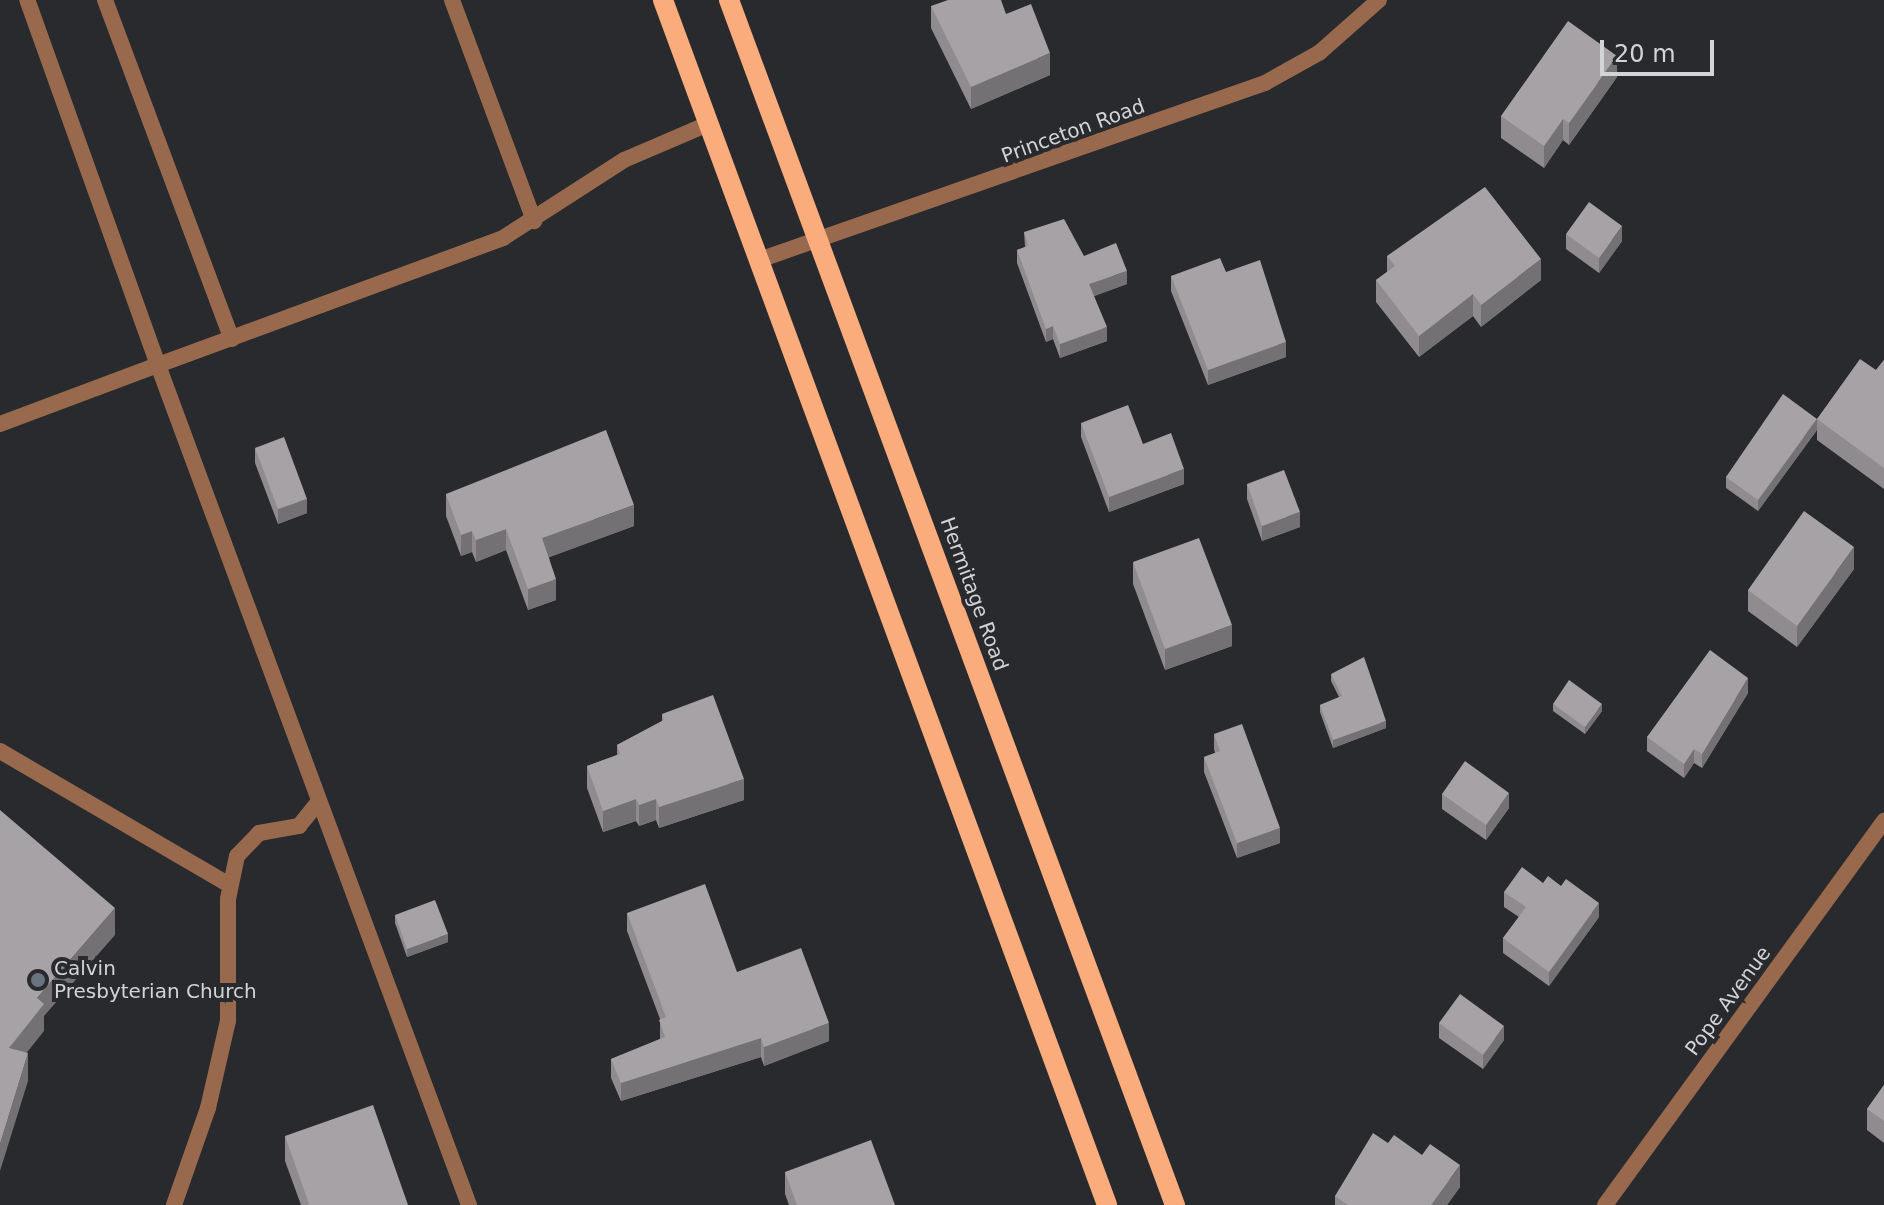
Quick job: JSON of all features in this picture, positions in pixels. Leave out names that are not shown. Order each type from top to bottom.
[{"type":"main road","points":[[663,0],[1107,1205]]},
{"type":"main road","name":"Hermitage Road","points":[[729,0],[1175,1205]]},
{"type":"street","points":[[27,0],[158,365],[469,1205]]},
{"type":"street","points":[[105,0],[232,339]]},
{"type":"street","points":[[452,0],[534,221]]},
{"type":"street","name":"Princeton Road","points":[[759,260],[1265,83],[1319,53],[1379,0]]},
{"type":"street","points":[[0,424],[232,339],[534,221],[624,160],[708,124]]},
{"type":"street","points":[[0,751],[229,885]]},
{"type":"street","points":[[174,1205],[208,1108],[228,1021],[229,885],[237,856],[259,833],[299,826],[319,801]]},
{"type":"street","name":"Pope Avenue","points":[[1605,1205],[1884,821]]},
{"type":"building","points":[[948,0],[1001,0],[1006,14],[1031,4],[1050,53],[971,87],[931,6]]},
{"type":"building","points":[[1568,21],[1617,56],[1569,123],[1563,119],[1544,146],[1501,116]]},
{"type":"building","points":[[1485,187],[1541,259],[1481,305],[1473,294],[1419,336],[1376,280],[1395,266],[1387,256]]},
{"type":"building","points":[[1589,202],[1622,226],[1599,258],[1566,234]]},
{"type":"building","points":[[1064,219],[1084,256],[1116,243],[1127,271],[1089,284],[1107,327],[1060,344],[1053,326],[1046,329],[1017,250],[1028,246],[1024,232]]},
{"type":"building","points":[[1220,258],[1226,272],[1260,260],[1286,342],[1208,370],[1171,276]]},
{"type":"building","points":[[1860,359],[1876,370],[1884,360],[1884,468],[1817,419]]},
{"type":"building","points":[[1783,394],[1817,419],[1758,500],[1726,477]]},
{"type":"building","points":[[1128,405],[1143,444],[1171,433],[1184,469],[1109,497],[1081,423]]},
{"type":"building","points":[[606,430],[634,505],[542,538],[556,579],[528,589],[506,529],[476,540],[472,531],[461,535],[446,494]]},
{"type":"building","points":[[284,437],[307,499],[278,509],[255,448]]},
{"type":"building","points":[[1284,470],[1300,512],[1262,526],[1247,484]]},
{"type":"building","points":[[1804,511],[1854,547],[1797,626],[1748,590]]},
{"type":"building","points":[[1199,538],[1232,625],[1165,649],[1133,562]]},
{"type":"building","points":[[1710,650],[1748,678],[1702,754],[1694,749],[1684,764],[1647,737]]},
{"type":"building","points":[[1364,657],[1386,721],[1333,740],[1320,705],[1342,696],[1331,674]]},
{"type":"building","points":[[1569,680],[1602,704],[1585,727],[1553,704]]},
{"type":"building","points":[[713,695],[744,779],[659,807],[656,799],[639,805],[636,799],[603,811],[587,766],[620,754],[617,745],[664,720],[662,714]]},
{"type":"building","points":[[1242,724],[1280,828],[1237,843],[1204,757],[1220,751],[1214,734]]},
{"type":"building","points":[[1465,761],[1509,793],[1486,825],[1442,794]]},
{"type":"building","name":"Calvin Presbyterian Church","points":[[0,810],[115,908],[37,998],[44,1004],[9,1048],[28,1053],[0,1144]]},
{"type":"building","points":[[1522,867],[1543,883],[1548,876],[1561,886],[1566,879],[1599,903],[1549,972],[1503,938],[1526,907],[1504,892]]},
{"type":"building","points":[[705,884],[737,972],[801,948],[829,1023],[764,1047],[761,1038],[621,1083],[611,1059],[665,1037],[659,1020],[666,1017],[627,913]]},
{"type":"building","points":[[435,900],[448,934],[407,949],[395,915]]},
{"type":"building","points":[[1460,994],[1504,1026],[1483,1055],[1439,1023]]},
{"type":"building","points":[[1884,1085],[1884,1121],[1867,1109]]},
{"type":"building","points":[[373,1105],[408,1205],[307,1205],[285,1136]]},
{"type":"building","points":[[1373,1133],[1388,1143],[1394,1135],[1422,1155],[1430,1144],[1460,1165],[1431,1205],[1348,1205],[1335,1196]]},
{"type":"building","points":[[871,1140],[895,1205],[797,1205],[785,1172]]},
{"type":"place","name":"Calvin Presbyterian Church","points":[[38,980]]}]
